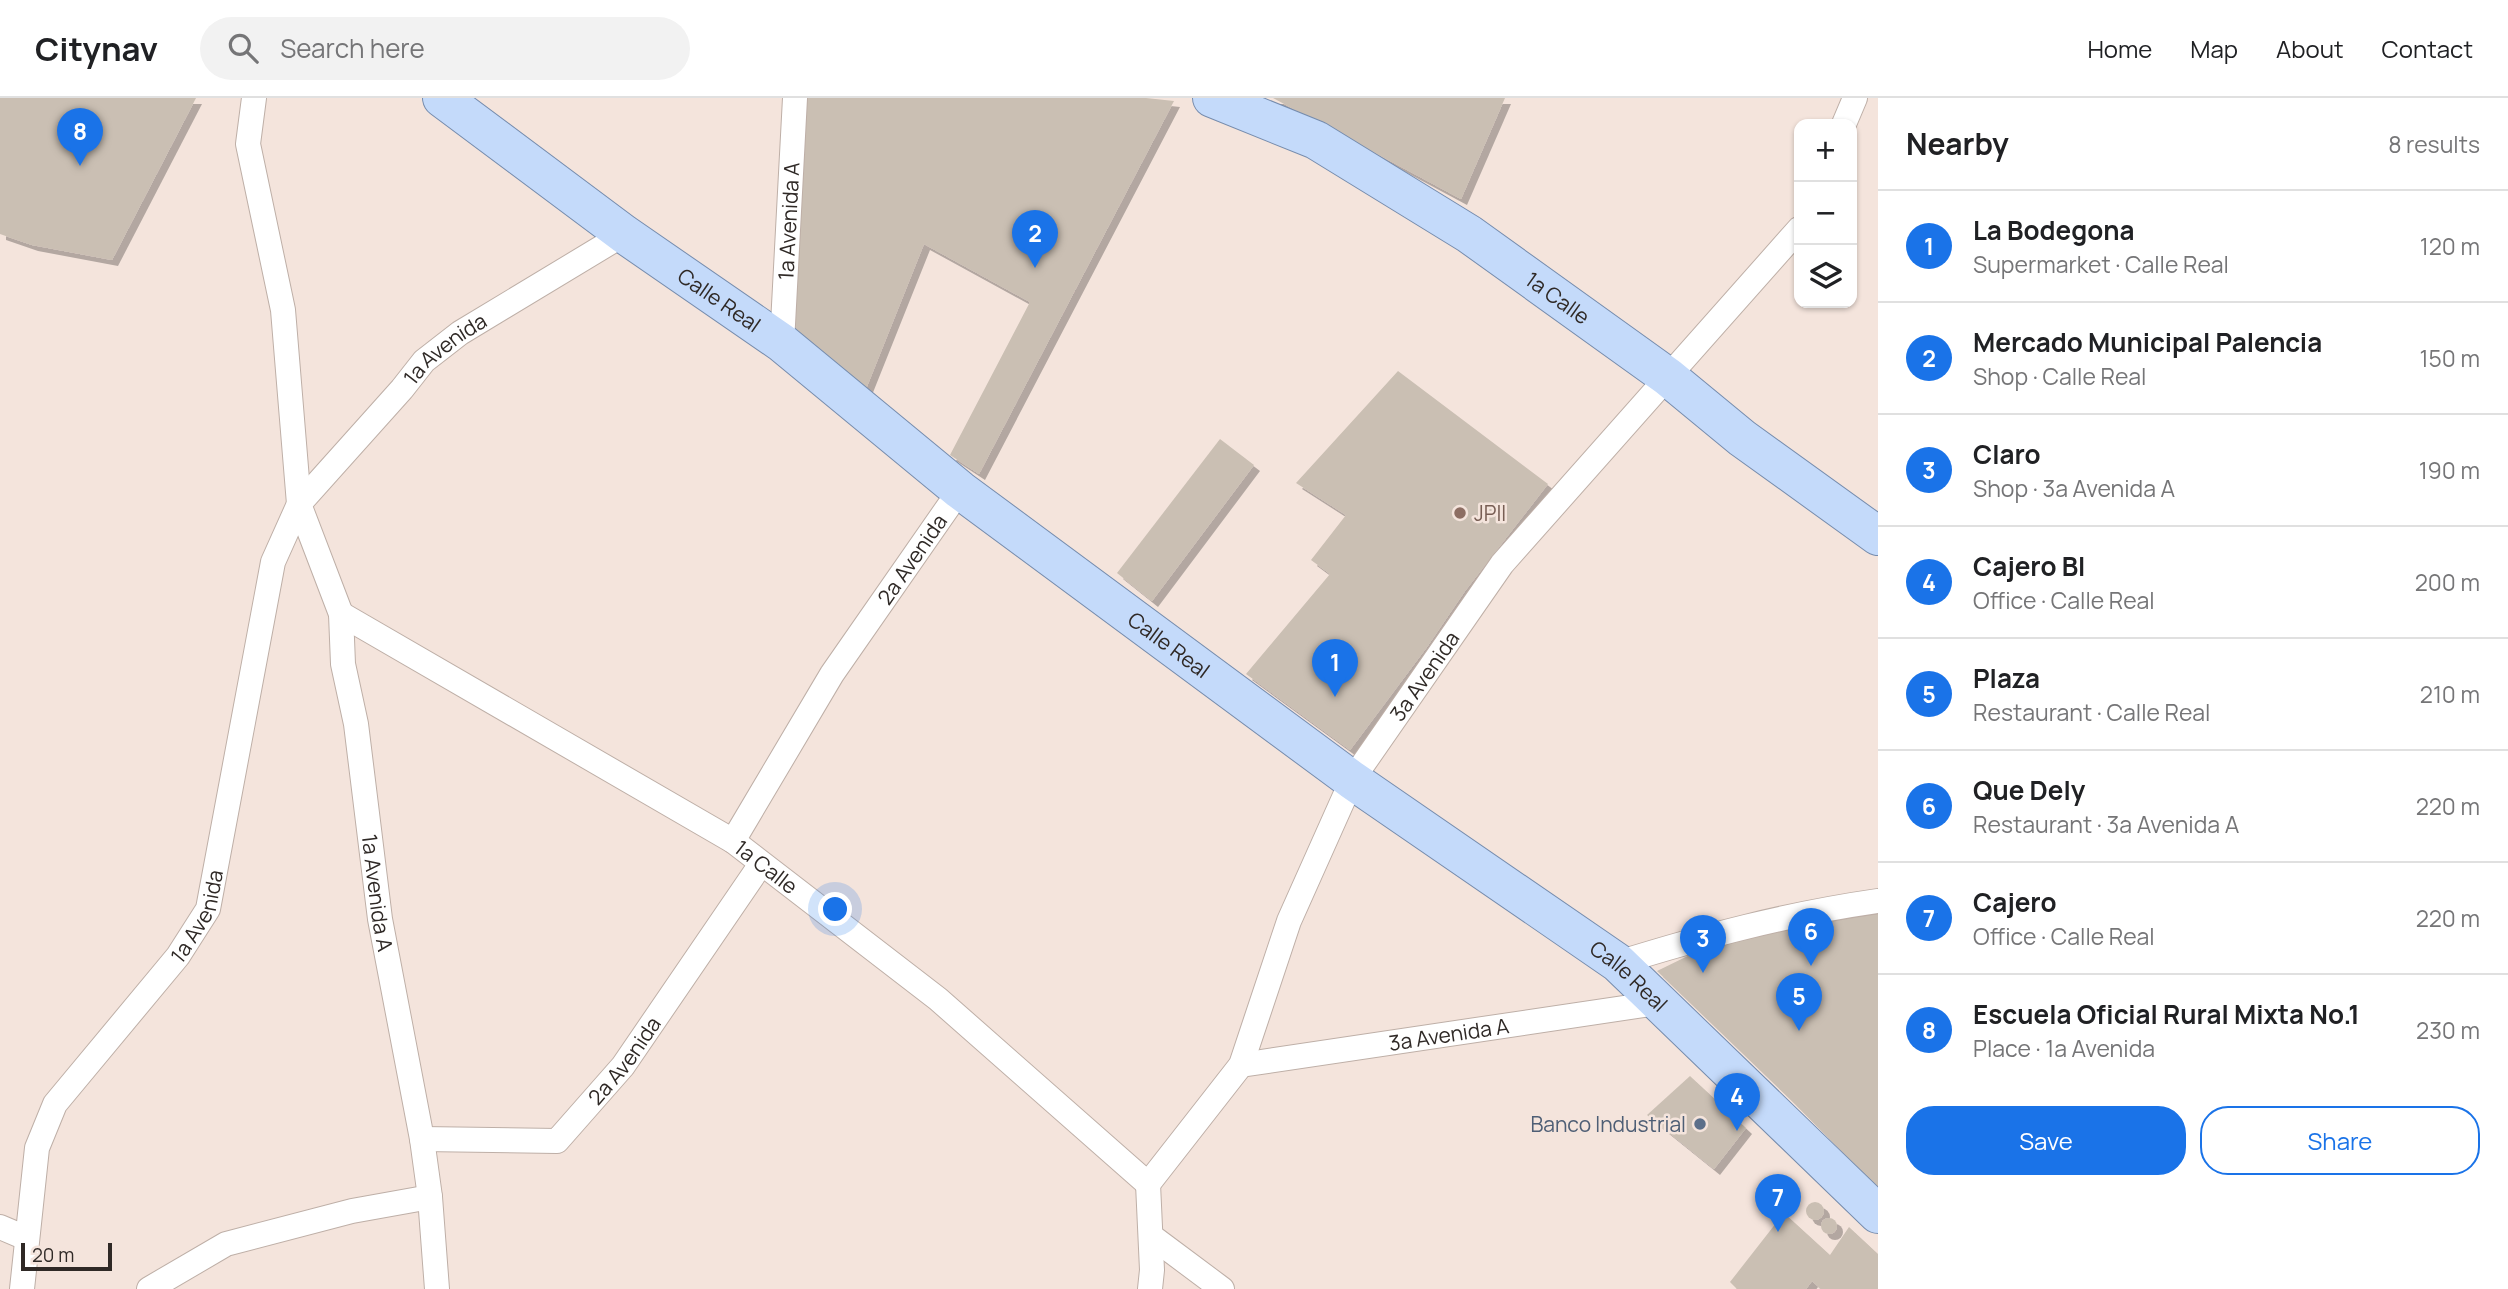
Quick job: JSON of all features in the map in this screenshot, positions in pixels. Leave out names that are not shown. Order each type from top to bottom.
[{"type":"main road","name":"Calle Real","points":[[442,98],[624,234],[782,342],[960,490],[1352,780],[1618,963],[1878,1214]]},
{"type":"main road","name":"1a Calle","points":[[1212,98],[1316,140],[1480,241],[1668,377],[1742,438],[1878,536]]},
{"type":"street","name":"1a Avenida","points":[[254,98],[248,144],[283,310],[299,503]]},
{"type":"street","name":"1a Avenida A","points":[[782,342],[795,98]]},
{"type":"street","points":[[1846,119],[1854,98]]},
{"type":"street","name":"1a Avenida","points":[[22,1289],[37,1148],[55,1104],[178,956],[208,909],[273,562],[299,503],[424,361],[460,333],[624,234]]},
{"type":"street","name":"3a Avenida","points":[[1148,1184],[1241,1065],[1289,921],[1352,780],[1502,564],[1794,235]]},
{"type":"street","name":"2a Avenida","points":[[733,841],[832,674],[960,490]]},
{"type":"street","name":"1a Avenida A","points":[[299,503],[341,614],[342,664],[356,724],[380,919],[422,1139],[430,1197],[437,1289]]},
{"type":"street","name":"1a Calle","points":[[341,614],[733,841],[938,999],[1148,1184]]},
{"type":"street","name":"2a Avenida","points":[[422,1139],[557,1141],[624,1066],[761,864]]},
{"type":"street","points":[[1618,963],[1716,933],[1824,909],[1878,901]]},
{"type":"street","name":"3a Avenida A","points":[[1241,1065],[1657,1003]]},
{"type":"street","points":[[1148,1184],[1152,1270],[1150,1289]]},
{"type":"street","points":[[149,1289],[226,1244],[352,1210],[430,1197]]},
{"type":"street","points":[[0,1227],[26,1238]]},
{"type":"street","points":[[1151,1236],[1222,1289]]},
{"type":"building","points":[[0,98],[196,98],[112,260],[32,245],[0,234]]},
{"type":"building","points":[[807,98],[1146,98],[1174,101],[979,474],[950,455],[1030,302],[924,244],[866,389],[793,334]]},
{"type":"building","points":[[1273,98],[1505,98],[1461,199]]},
{"type":"building","points":[[1398,371],[1548,484],[1465,591],[1350,750],[1246,674],[1330,574],[1311,560],[1346,515],[1296,483]]},
{"type":"building","points":[[1220,439],[1254,465],[1152,601],[1117,573]]},
{"type":"building","points":[[1878,910],[1878,1188],[1657,971],[1698,951],[1855,911]]},
{"type":"building","name":"Banco Industrial","points":[[1690,1076],[1746,1128],[1714,1169],[1647,1115]]},
{"type":"building","points":[[1815,1202],[1821,1205],[1824,1211],[1821,1217],[1815,1220],[1809,1217],[1806,1211],[1809,1205]]},
{"type":"building","points":[[1784,1213],[1830,1255],[1849,1227],[1878,1254],[1878,1289],[1821,1289],[1812,1281],[1806,1289],[1737,1289],[1730,1282]]},
{"type":"building","points":[[1829,1218],[1835,1220],[1835,1232],[1829,1234],[1823,1232],[1821,1226],[1823,1220]]},
{"type":"place","name":"Escuela Oficial Rural Mixta No.1","points":[[80,166]]},
{"type":"place","name":"Mercado Municipal Palencia","points":[[1035,268]]},
{"type":"place","name":"JPII","points":[[1460,513]]},
{"type":"place","name":"La Bodegona","points":[[1335,697]]},
{"type":"place","name":"Que Dely","points":[[1811,966]]},
{"type":"place","name":"Claro","points":[[1703,973]]},
{"type":"place","name":"Plaza","points":[[1799,1031]]},
{"type":"place","name":"Banco Industrial","points":[[1700,1124]]},
{"type":"place","name":"Cajero BI","points":[[1737,1131]]},
{"type":"place","name":"Cajero","points":[[1778,1232]]}]
